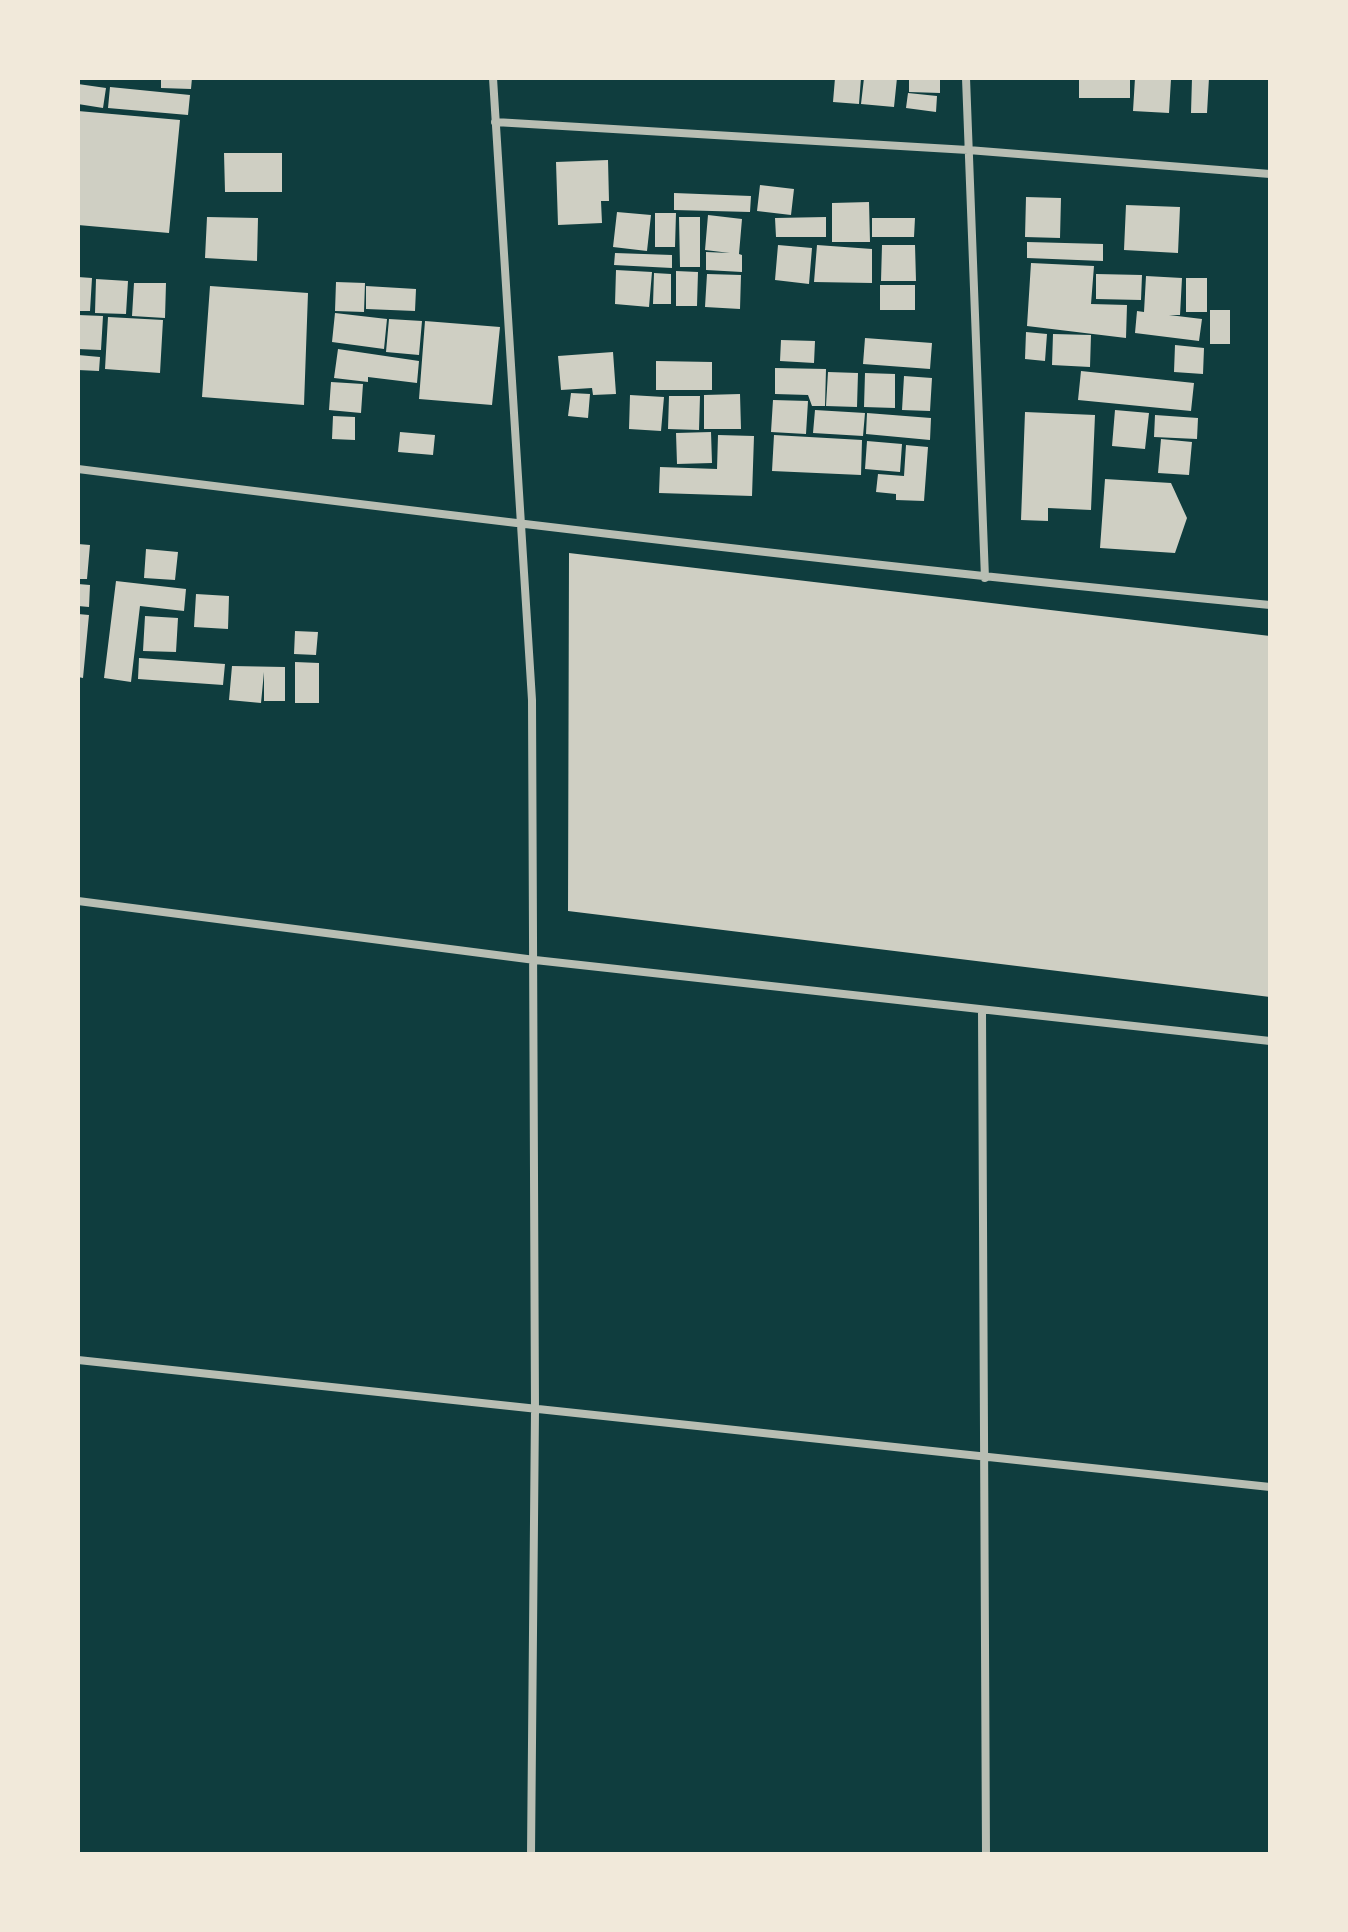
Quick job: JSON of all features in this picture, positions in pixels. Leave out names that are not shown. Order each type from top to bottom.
[{"type":"street","points":[[493,78],[532,700],[535,1410],[531,1854]]},
{"type":"street","points":[[966,78],[985,578]]},
{"type":"street","points":[[495,122],[968,150],[1270,174]]},
{"type":"street","points":[[78,469],[985,578],[1270,605]]},
{"type":"street","points":[[78,901],[535,960],[1270,1041]]},
{"type":"street","points":[[982,1011],[986,1854]]},
{"type":"street","points":[[78,1360],[535,1410],[985,1454],[1270,1487]]},
{"type":"building","points":[[161,78],[192,78],[191,89],[161,88]]},
{"type":"building","points":[[835,78],[861,78],[859,104],[833,102]]},
{"type":"building","points":[[864,78],[897,78],[894,107],[861,104]]},
{"type":"building","points":[[909,78],[940,78],[940,93],[909,92]]},
{"type":"building","points":[[1079,78],[1130,78],[1130,98],[1079,98]]},
{"type":"building","points":[[1135,78],[1171,79],[1169,113],[1133,111]]},
{"type":"building","points":[[1192,78],[1209,78],[1207,113],[1191,113]]},
{"type":"building","points":[[78,84],[106,88],[103,108],[78,104]]},
{"type":"building","points":[[110,87],[190,95],[188,115],[108,108]]},
{"type":"building","points":[[908,93],[937,96],[936,112],[906,108]]},
{"type":"building","points":[[78,111],[180,120],[169,233],[78,225]]},
{"type":"building","points":[[224,153],[282,153],[282,192],[225,192]]},
{"type":"building","points":[[608,160],[609,201],[601,201],[602,223],[558,225],[556,162]]},
{"type":"building","points":[[760,185],[794,189],[791,215],[757,211]]},
{"type":"building","points":[[674,193],[751,196],[750,212],[674,210]]},
{"type":"building","points":[[1026,197],[1061,198],[1060,238],[1025,237]]},
{"type":"building","points":[[869,202],[870,242],[832,242],[832,203]]},
{"type":"building","points":[[1126,205],[1180,207],[1178,253],[1124,250]]},
{"type":"building","points":[[617,212],[651,215],[647,251],[613,247]]},
{"type":"building","points":[[655,213],[676,213],[675,247],[655,247]]},
{"type":"building","points":[[708,215],[742,219],[739,254],[742,255],[742,272],[706,270],[706,252],[730,253],[705,250]]},
{"type":"building","points":[[207,217],[258,218],[257,261],[205,258]]},
{"type":"building","points":[[679,217],[700,217],[700,267],[680,267]]},
{"type":"building","points":[[826,217],[826,237],[776,237],[775,218]]},
{"type":"building","points":[[872,218],[915,218],[914,237],[872,237]]},
{"type":"building","points":[[1027,242],[1103,244],[1103,261],[1027,258]]},
{"type":"building","points":[[778,245],[812,248],[809,284],[775,280]]},
{"type":"building","points":[[817,245],[872,249],[872,283],[814,282]]},
{"type":"building","points":[[882,245],[915,245],[916,281],[881,281]]},
{"type":"building","points":[[615,253],[672,255],[672,268],[614,265]]},
{"type":"building","points":[[1031,263],[1094,266],[1091,304],[1127,305],[1126,338],[1027,326]]},
{"type":"building","points":[[616,270],[652,272],[649,307],[615,304]]},
{"type":"building","points":[[676,271],[698,272],[697,306],[676,306]]},
{"type":"building","points":[[654,273],[671,274],[671,304],[653,304]]},
{"type":"building","points":[[707,274],[741,275],[740,309],[705,307]]},
{"type":"building","points":[[1096,274],[1142,275],[1141,300],[1096,299]]},
{"type":"building","points":[[1146,276],[1182,278],[1180,315],[1169,315],[1202,319],[1199,341],[1135,333],[1137,311],[1144,312]]},
{"type":"building","points":[[78,277],[92,278],[90,311],[78,311]]},
{"type":"building","points":[[1186,278],[1207,278],[1207,312],[1186,312]]},
{"type":"building","points":[[96,279],[128,281],[126,314],[95,313]]},
{"type":"building","points":[[336,282],[365,283],[364,312],[335,311]]},
{"type":"building","points":[[134,283],[166,283],[165,318],[132,316]]},
{"type":"building","points":[[880,285],[915,285],[915,310],[880,310]]},
{"type":"building","points":[[210,286],[308,293],[304,405],[202,397]]},
{"type":"building","points":[[366,286],[416,289],[415,311],[366,309]]},
{"type":"building","points":[[1210,310],[1230,310],[1230,344],[1210,344]]},
{"type":"building","points":[[335,313],[387,319],[384,349],[332,342]]},
{"type":"building","points":[[78,315],[103,316],[101,350],[78,349]]},
{"type":"building","points":[[108,317],[163,320],[160,373],[105,369]]},
{"type":"building","points":[[389,319],[422,321],[419,355],[386,352]]},
{"type":"building","points":[[425,321],[500,327],[492,405],[419,399]]},
{"type":"building","points":[[1026,332],[1047,334],[1045,361],[1025,359]]},
{"type":"building","points":[[1053,334],[1091,335],[1090,367],[1052,365]]},
{"type":"building","points":[[865,338],[932,343],[930,369],[863,364]]},
{"type":"building","points":[[781,340],[815,341],[814,363],[780,361]]},
{"type":"building","points":[[1175,345],[1204,348],[1203,374],[1174,372]]},
{"type":"building","points":[[338,349],[419,361],[417,383],[368,377],[368,382],[334,378]]},
{"type":"building","points":[[613,352],[616,394],[593,395],[592,388],[561,390],[558,356]]},
{"type":"building","points":[[78,355],[100,357],[99,371],[78,370]]},
{"type":"building","points":[[656,361],[712,362],[712,390],[656,390]]},
{"type":"building","points":[[775,368],[826,369],[825,406],[812,406],[808,395],[775,394]]},
{"type":"building","points":[[1081,371],[1194,383],[1191,411],[1078,400]]},
{"type":"building","points":[[828,372],[858,373],[857,407],[826,406]]},
{"type":"building","points":[[865,373],[895,374],[895,408],[864,407]]},
{"type":"building","points":[[904,376],[932,378],[930,411],[902,410]]},
{"type":"building","points":[[331,382],[363,384],[361,413],[329,410]]},
{"type":"building","points":[[571,393],[590,394],[588,418],[568,416]]},
{"type":"building","points":[[740,394],[741,429],[704,429],[704,395]]},
{"type":"building","points":[[630,395],[664,397],[661,431],[629,429]]},
{"type":"building","points":[[669,396],[700,396],[699,430],[668,429]]},
{"type":"building","points":[[773,400],[808,401],[806,434],[771,432]]},
{"type":"building","points":[[815,410],[865,413],[863,436],[813,433]]},
{"type":"building","points":[[1115,410],[1149,413],[1145,449],[1112,446]]},
{"type":"building","points":[[1025,412],[1095,415],[1091,510],[1048,508],[1048,521],[1021,520]]},
{"type":"building","points":[[867,413],[931,418],[930,440],[866,434]]},
{"type":"building","points":[[1155,415],[1198,418],[1197,439],[1154,437]]},
{"type":"building","points":[[333,416],[355,417],[355,440],[332,439]]},
{"type":"building","points":[[400,432],[435,435],[433,455],[398,452]]},
{"type":"building","points":[[711,432],[712,463],[677,464],[676,433]]},
{"type":"building","points":[[718,435],[754,436],[752,496],[659,493],[660,467],[717,469]]},
{"type":"building","points":[[774,435],[862,440],[861,475],[772,471]]},
{"type":"building","points":[[1161,439],[1192,442],[1189,475],[1158,473]]},
{"type":"building","points":[[867,441],[902,444],[900,472],[865,469]]},
{"type":"building","points":[[906,445],[928,447],[924,501],[896,500],[896,494],[876,492],[878,474],[904,476]]},
{"type":"building","points":[[1105,479],[1171,483],[1187,518],[1175,553],[1100,548]]},
{"type":"building","points":[[78,544],[90,545],[87,579],[78,579]]},
{"type":"building","points":[[146,549],[178,552],[175,580],[144,578]]},
{"type":"building","points":[[569,553],[1270,636],[1270,997],[568,911]]},
{"type":"building","points":[[116,581],[186,589],[184,611],[140,606],[131,682],[104,678]]},
{"type":"building","points":[[78,584],[90,585],[89,607],[78,606]]},
{"type":"building","points":[[196,594],[229,596],[228,629],[194,627]]},
{"type":"building","points":[[78,614],[89,615],[83,678],[78,677]]},
{"type":"building","points":[[145,616],[178,618],[176,652],[143,651]]},
{"type":"building","points":[[295,631],[318,632],[316,655],[294,654]]},
{"type":"building","points":[[139,658],[225,664],[223,685],[138,679]]},
{"type":"building","points":[[295,662],[319,663],[319,703],[295,703]]},
{"type":"building","points":[[232,666],[285,667],[285,701],[264,701],[264,672],[261,703],[229,700]]}]
